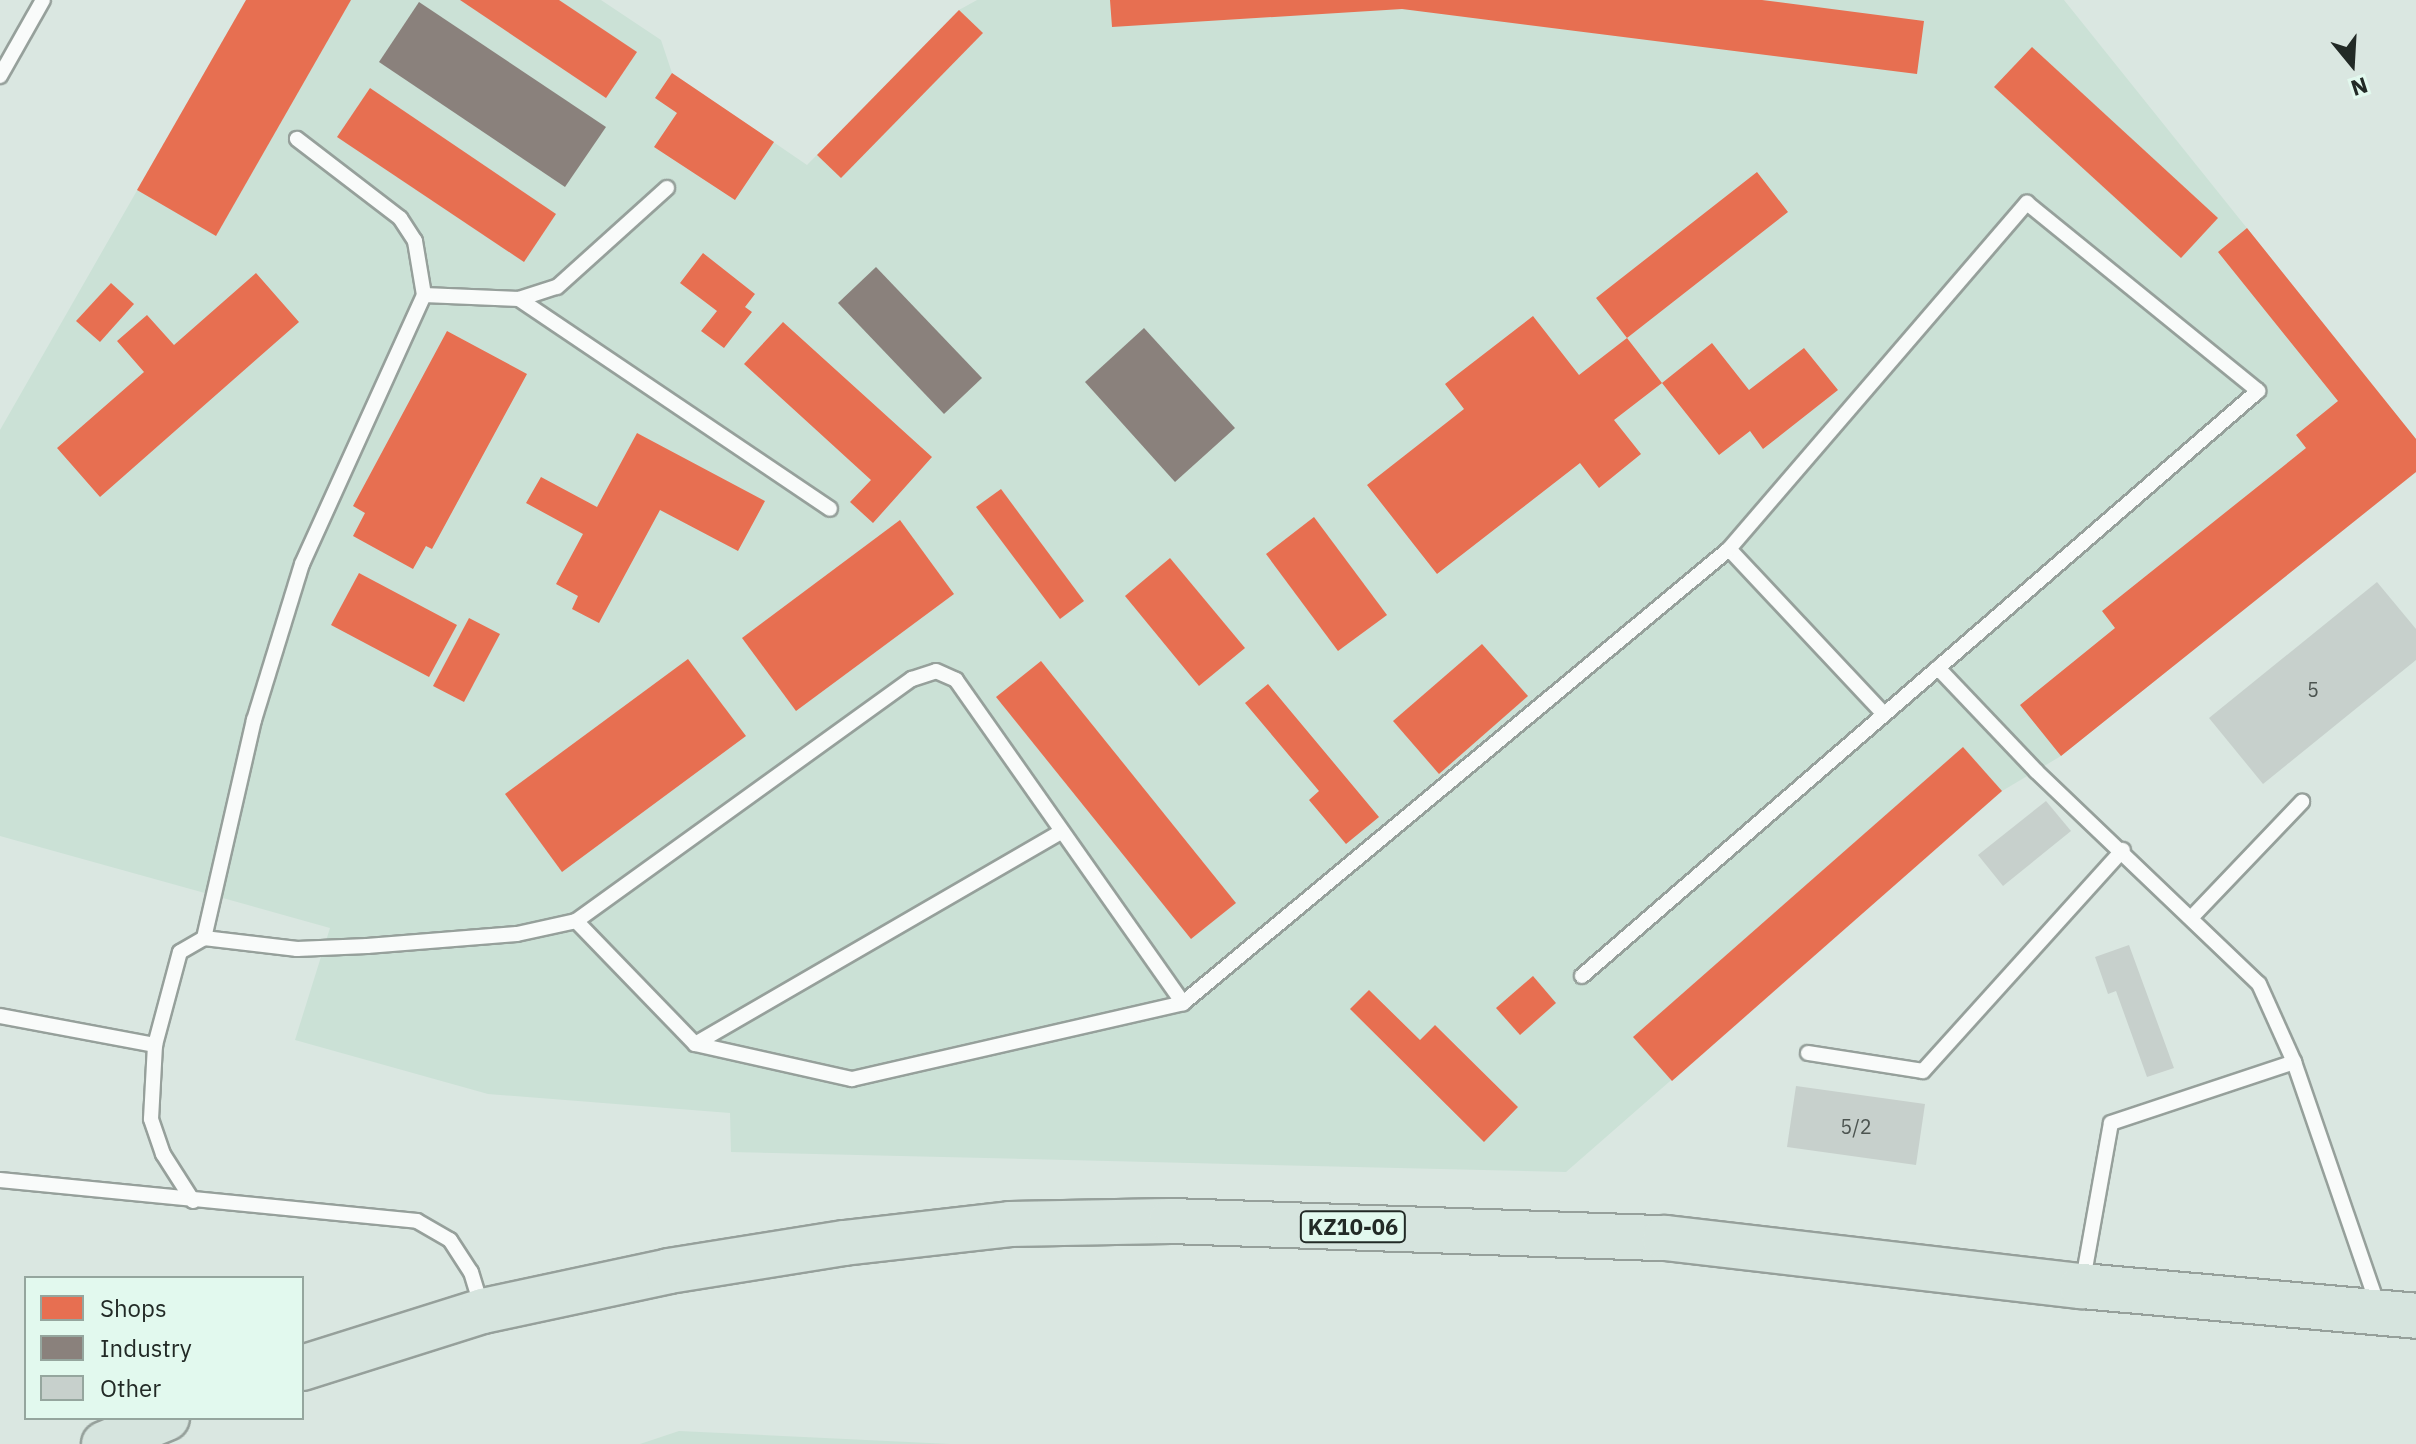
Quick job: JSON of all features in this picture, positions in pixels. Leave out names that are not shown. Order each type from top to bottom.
[{"type":"highway","name":"KZ10-06","points":[[304,1367],[483,1311],[669,1271],[844,1243],[1010,1224],[1171,1221],[1665,1238],[2082,1286],[2398,1313]]},
{"type":"highway","points":[[104,1444],[162,1420]]},
{"type":"lane","points":[[0,76],[43,0]]},
{"type":"lane","points":[[204,938],[254,720],[302,564],[424,295],[415,241],[400,218],[297,139]]},
{"type":"lane","points":[[424,295],[519,299],[569,278],[667,188]]},
{"type":"lane","points":[[576,921],[695,1044],[852,1079],[1183,1003],[1729,549],[2027,203],[2258,391],[1582,976]]},
{"type":"lane","points":[[519,299],[830,509]]},
{"type":"lane","points":[[1729,549],[1884,714]]},
{"type":"lane","points":[[1938,668],[2036,771],[2123,850],[2259,984],[2398,1313]]},
{"type":"lane","points":[[193,1201],[163,1154],[151,1119],[155,1045],[180,952],[204,938],[297,949],[367,946],[517,934],[576,921],[912,679],[936,671],[956,680],[1183,1003]]},
{"type":"lane","points":[[2191,918],[2302,802]]},
{"type":"lane","points":[[695,1044],[1062,831]]},
{"type":"lane","points":[[1808,1053],[1923,1071],[2123,850]]},
{"type":"lane","points":[[0,1016],[155,1045]]},
{"type":"lane","points":[[2082,1286],[2111,1123],[2294,1062]]},
{"type":"lane","points":[[0,1180],[417,1221],[450,1240],[471,1272],[483,1311]]},
{"type":"shaded area","points":[[246,0],[601,0],[661,40],[672,73],[807,165],[959,10],[977,0],[2064,0],[2416,439],[2416,472],[2061,756],[2002,791],[1566,1172],[731,1152],[730,1113],[488,1094],[295,1040],[330,928],[0,836],[0,430]]},
{"type":"shaded area","points":[[679,1431],[950,1444],[640,1444]]},
{"type":"building: Shops","points":[[246,0],[351,0],[216,236],[137,190]]},
{"type":"building: Shops","points":[[460,0],[559,0],[637,52],[606,98]]},
{"type":"building: Shops","points":[[1110,0],[1762,0],[1924,21],[1917,74],[1402,9],[1112,27]]},
{"type":"building: Shops","points":[[959,10],[983,33],[841,178],[817,155]]},
{"type":"building: Shops","points":[[2032,47],[2218,218],[2181,258],[1994,87]]},
{"type":"building: Shops","points":[[672,73],[774,142],[735,200],[654,147],[677,113],[655,98]]},
{"type":"building: Shops","points":[[370,88],[556,214],[524,262],[337,137]]},
{"type":"building: Shops","points":[[1757,172],[1788,212],[1627,338],[1596,298]]},
{"type":"building: Shops","points":[[2247,228],[2416,439],[2416,472],[2061,756],[2020,705],[2115,628],[2102,611],[2306,448],[2296,435],[2338,401],[2218,252]]},
{"type":"building: Shops","points":[[703,253],[755,294],[745,307],[752,312],[724,348],[701,331],[717,311],[680,283]]},
{"type":"building: Shops","points":[[256,273],[299,322],[100,497],[57,448],[144,372],[117,341],[147,315],[174,345]]},
{"type":"building: Shops","points":[[111,283],[134,304],[100,342],[76,321]]},
{"type":"building: Shops","points":[[1533,316],[1579,375],[1627,338],[1662,383],[1614,420],[1641,454],[1599,488],[1580,463],[1437,574],[1367,485],[1464,409],[1445,384]]},
{"type":"building: Shops","points":[[783,322],[932,457],[873,523],[850,502],[871,480],[744,364]]},
{"type":"building: Shops","points":[[447,331],[527,374],[432,549],[426,546],[413,569],[353,536],[365,513],[353,506]]},
{"type":"building: Shops","points":[[1712,343],[1749,390],[1804,348],[1838,390],[1763,449],[1750,431],[1719,455],[1662,383]]},
{"type":"building: Shops","points":[[637,433],[765,501],[738,551],[660,510],[599,623],[572,609],[578,596],[556,584],[583,534],[526,503],[541,477],[597,507]]},
{"type":"building: Shops","points":[[1001,489],[1084,601],[1060,619],[976,507]]},
{"type":"building: Shops","points":[[1314,517],[1387,615],[1338,651],[1266,554]]},
{"type":"building: Shops","points":[[900,520],[954,594],[796,711],[742,638]]},
{"type":"building: Shops","points":[[1170,558],[1245,648],[1199,686],[1125,596]]},
{"type":"building: Shops","points":[[359,573],[457,625],[429,677],[331,625]]},
{"type":"building: Shops","points":[[469,618],[500,634],[464,702],[433,686]]},
{"type":"building: Shops","points":[[1482,644],[1528,696],[1439,774],[1393,721]]},
{"type":"building: Shops","points":[[688,659],[746,736],[562,872],[505,794]]},
{"type":"building: Shops","points":[[1041,661],[1236,903],[1191,939],[996,697]]},
{"type":"building: Shops","points":[[1268,684],[1379,817],[1346,844],[1309,800],[1319,791],[1245,703]]},
{"type":"building: Shops","points":[[1963,747],[2002,791],[1672,1081],[1633,1037]]},
{"type":"building: Shops","points":[[1533,976],[1556,1003],[1520,1035],[1496,1008]]},
{"type":"building: Shops","points":[[1369,990],[1420,1040],[1435,1025],[1518,1107],[1484,1142],[1350,1009]]},
{"type":"building: Industry","points":[[419,2],[606,127],[565,187],[379,62]]},
{"type":"building: Industry","points":[[876,267],[982,378],[944,414],[838,303]]},
{"type":"building: Industry","points":[[1144,328],[1235,428],[1175,482],[1085,382]]},
{"type":"building: Other","points":[[2377,582],[2416,629],[2416,660],[2263,784],[2209,718]]},
{"type":"building: Other","points":[[2046,801],[2071,831],[2003,886],[1978,855]]},
{"type":"building: Other","points":[[2129,945],[2174,1068],[2147,1077],[2116,991],[2108,994],[2095,957]]},
{"type":"building: Other","points":[[1796,1086],[1925,1104],[1916,1165],[1787,1147]]}]
